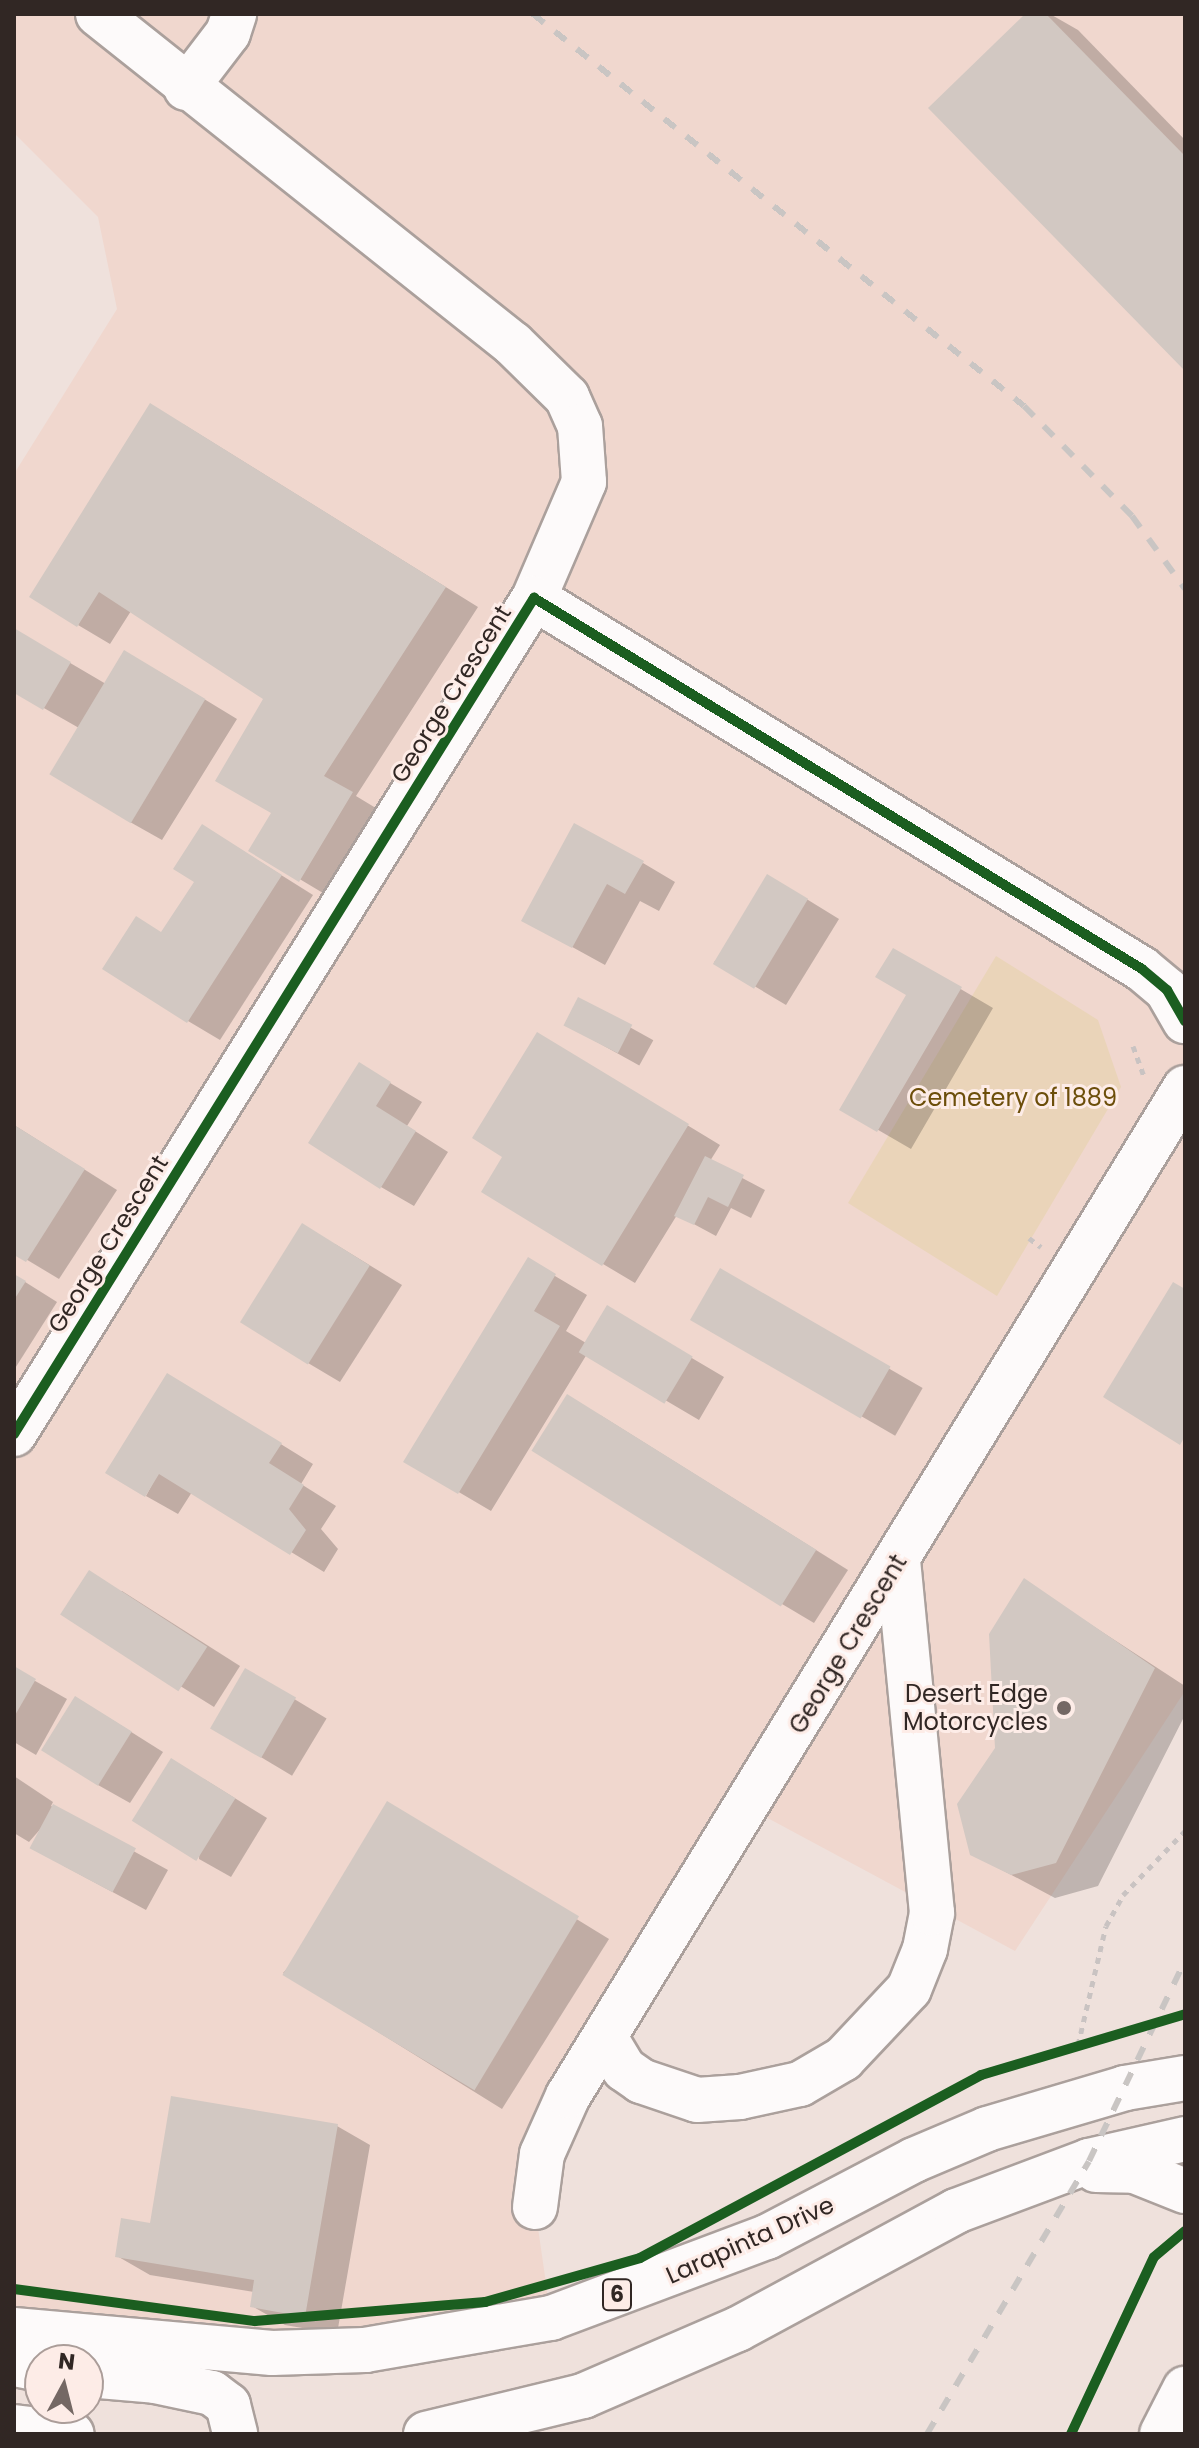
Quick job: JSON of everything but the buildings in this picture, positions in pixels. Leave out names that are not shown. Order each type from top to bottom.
[{"type":"street","points":[[98,14],[186,88],[513,344],[567,397],[580,426],[584,482],[534,598]]},
{"type":"street","points":[[186,88],[228,33],[234,14]]},
{"type":"street","name":"George Crescent","points":[[14,1434],[534,598],[1142,969],[1167,990],[1185,1021]]},
{"type":"street","name":"George Crescent","points":[[535,2207],[549,2133],[1185,1088]]},
{"type":"street","points":[[606,2039],[624,2069],[669,2092],[697,2100],[751,2095],[800,2084],[843,2059],[909,1989],[925,1949],[932,1913],[898,1560]]},
{"type":"street","points":[[987,2129],[1025,2100],[1087,2077],[1185,2053]]},
{"type":"street","name":"Larapinta Drive","points":[[14,2330],[272,2353],[365,2350],[510,2326],[660,2281],[767,2237],[914,2160],[987,2129],[1125,2088],[1185,2078]]},
{"type":"street","points":[[426,2434],[583,2396],[738,2329],[919,2230],[1015,2186],[1089,2161],[1185,2139]]},
{"type":"street","points":[[1015,2186],[1113,2170],[1159,2178],[1185,2191]]},
{"type":"street","points":[[104,2376],[155,2381],[212,2393],[228,2405],[235,2434]]},
{"type":"street","points":[[1162,2434],[1185,2389]]},
{"type":"street","points":[[14,2427],[72,2434]]},
{"type":"path","points":[[1078,2045],[1106,1926],[1123,1895],[1185,1831]]},
{"type":"path","points":[[1064,2049],[1091,2041]]},
{"type":"shaded area","points":[[14,14],[1185,14],[1185,1691],[1015,1951],[749,1808],[606,2039],[535,2207],[551,2318],[365,2350],[14,2330],[14,474],[117,309],[98,217],[14,133]]},
{"type":"green space","name":"Cemetery of 1889","points":[[996,956],[1098,1020],[1121,1087],[997,1296],[848,1203]]},
{"type":"railway","points":[[533,14],[1024,406],[1132,516],[1185,589]]},
{"type":"railway","points":[[927,2434],[1089,2161],[1185,1961]]},
{"type":"cycle path","points":[[14,1434],[534,598],[1142,969],[1167,990],[1185,1021]]},
{"type":"cycle path","points":[[14,2289],[255,2321],[485,2302],[640,2258],[981,2075],[1185,2014]]},
{"type":"cycle path","points":[[1071,2434],[1154,2257],[1185,2231]]},
{"type":"place","name":"Desert Edge Motorcycles","points":[[1064,1708]]}]
